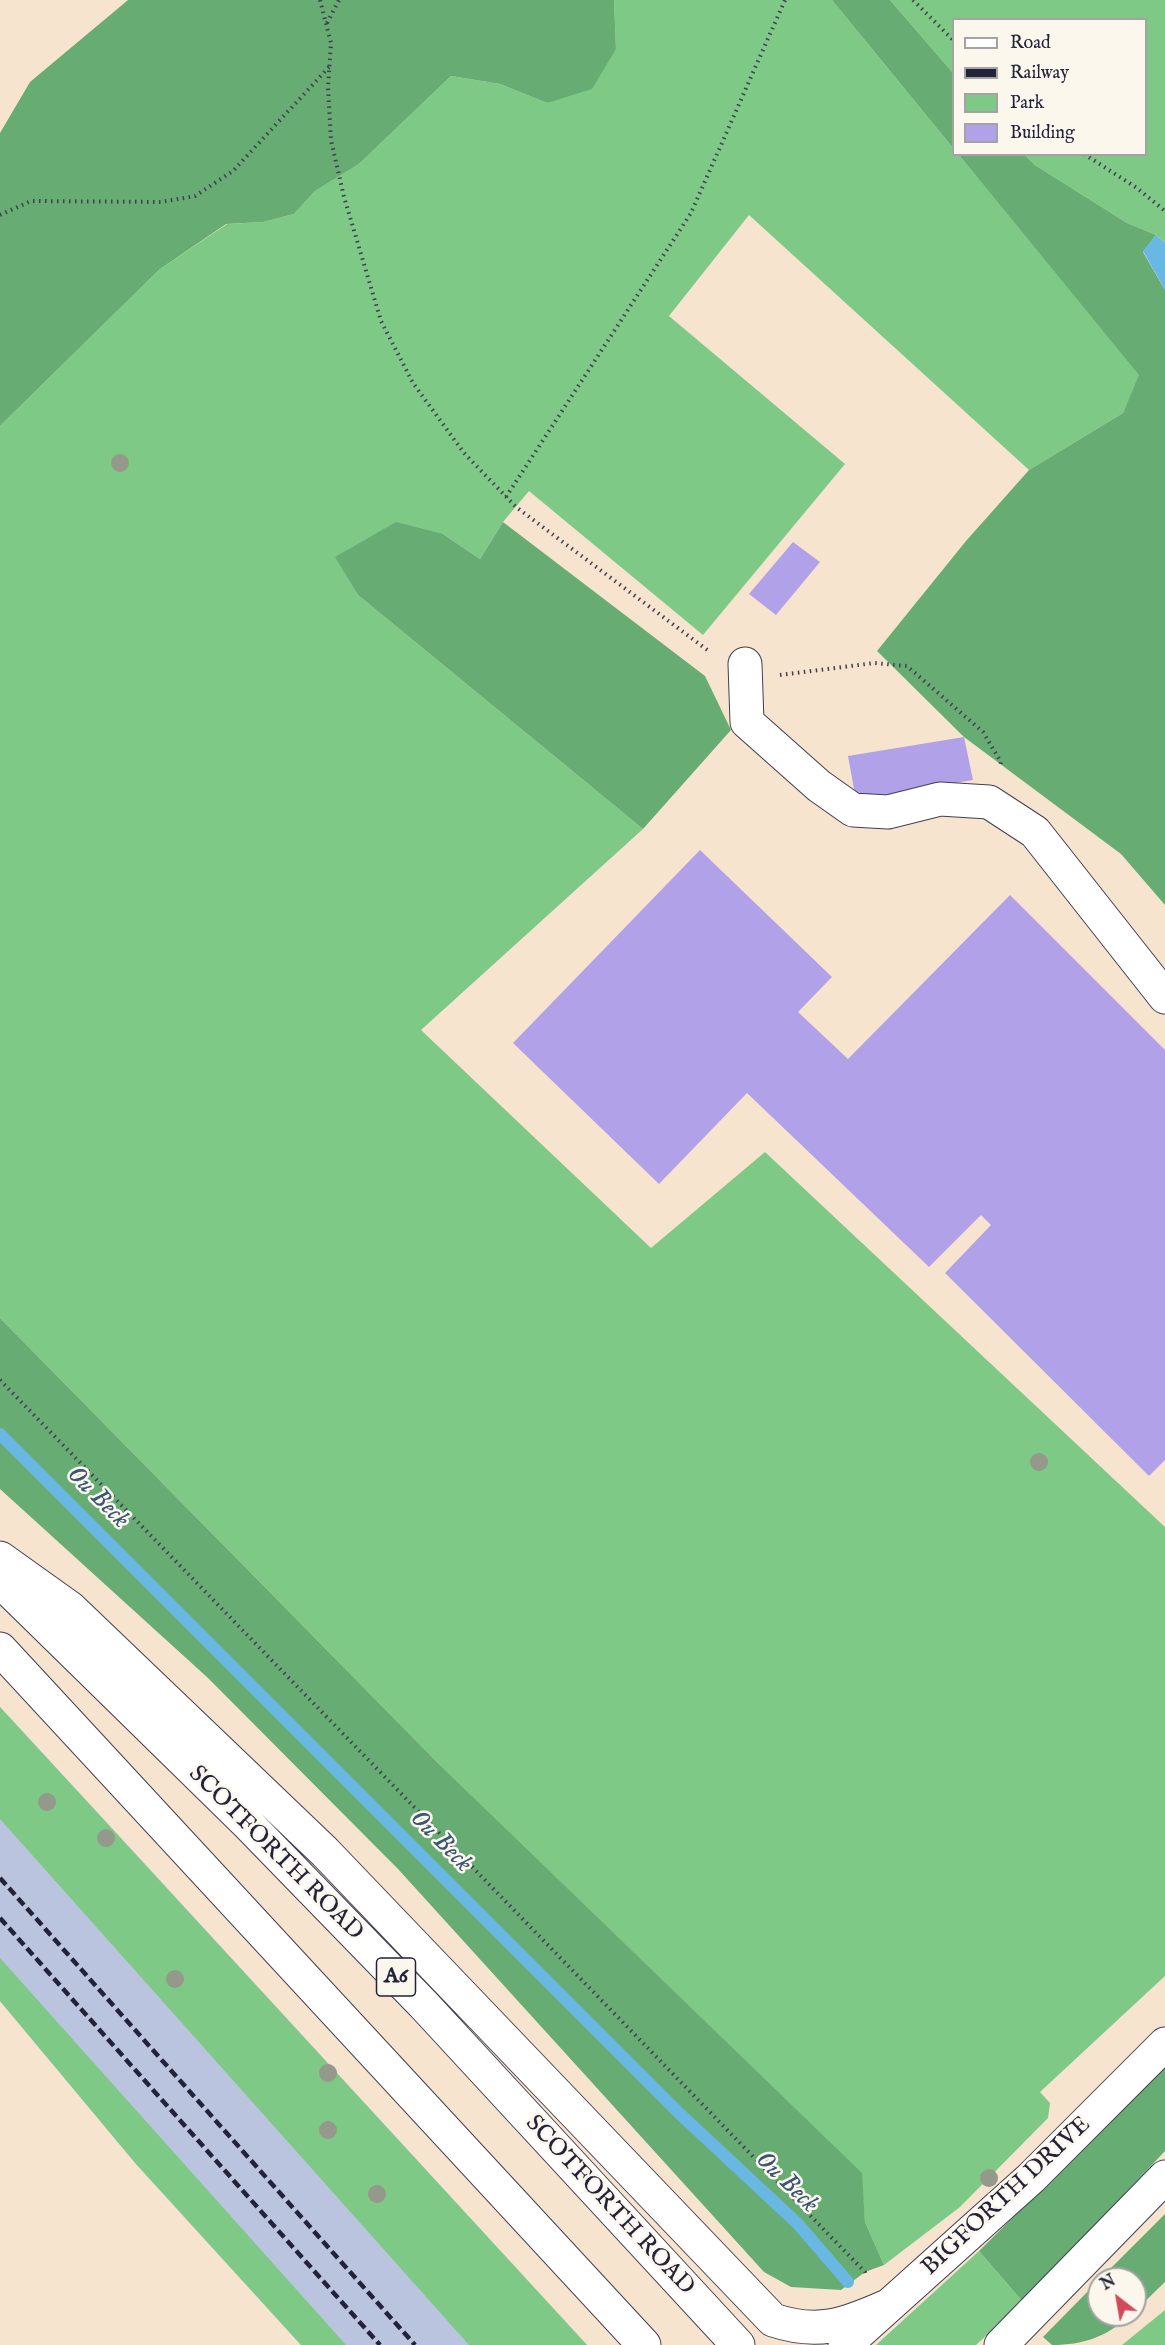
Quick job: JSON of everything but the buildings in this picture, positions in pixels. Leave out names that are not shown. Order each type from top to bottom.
[{"type":"main road","points":[[745,672],[747,722],[819,786],[853,810],[888,812],[940,799],[989,802],[1035,832],[1165,997]]},
{"type":"main road","points":[[0,1558],[70,1608],[325,1852],[773,2320],[791,2326],[816,2329],[844,2325],[875,2295]]},
{"type":"main road","name":"SCOTFORTH ROAD","points":[[0,1581],[248,1824],[415,1996],[738,2345]]},
{"type":"main road","points":[[0,1649],[644,2345]]},
{"type":"main road","name":"BIGFORTH DRIVE","points":[[845,2345],[875,2295],[911,2287],[1031,2178],[1165,2044]]},
{"type":"main road","points":[[1001,2345],[1165,2177]]},
{"type":"path","points":[[320,0],[331,43],[331,140],[344,196],[381,321],[413,383],[464,453],[506,497],[532,520],[745,672],[874,663],[907,666],[983,732],[1001,762],[989,802]]},
{"type":"path","points":[[326,23],[339,0]]},
{"type":"path","points":[[506,497],[691,213],[785,0]]},
{"type":"path","points":[[913,0],[952,39]]},
{"type":"path","points":[[0,215],[31,201],[161,202],[195,196],[233,171],[330,65]]},
{"type":"path","points":[[1087,156],[1137,188],[1165,211]]},
{"type":"path","points":[[0,1380],[866,2272],[875,2295]]},
{"type":"shaded area","points":[[0,1707],[587,2345],[301,2345],[136,2164],[0,2001]]},
{"type":"green space","points":[[128,0],[614,0],[616,49],[592,89],[547,103],[500,84],[451,76],[359,164],[315,191],[294,214],[263,222],[226,224],[160,269],[0,426],[0,133],[30,82]]},
{"type":"green space","points":[[614,0],[832,0],[952,147],[952,156],[960,156],[1140,375],[1123,413],[1029,470],[749,215],[669,316],[845,464],[703,635],[529,491],[503,522],[480,559],[443,534],[336,557],[358,595],[643,829],[421,1030],[651,1248],[765,1152],[1165,1527],[1165,1976],[1040,2092],[1050,2103],[1048,2118],[960,2207],[884,2265],[865,2222],[861,2173],[437,1762],[0,1318],[0,426],[160,269],[227,224],[263,222],[294,214],[315,191],[359,164],[451,76],[500,84],[547,103],[616,49]]},
{"type":"green space","points":[[832,0],[890,0],[952,72],[952,147]]},
{"type":"green space","points":[[890,0],[1165,0],[1165,243],[1156,235],[1127,223],[1035,165],[1026,156],[1147,156],[1147,18],[952,18],[952,72]]},
{"type":"green space","points":[[960,156],[1026,156],[1035,165],[1127,223],[1156,235],[1143,252],[1165,290],[1165,905],[1121,854],[964,737],[877,651],[966,541],[1029,470],[1123,413],[1139,375]]},
{"type":"green space","points":[[396,522],[443,534],[480,559],[503,522],[705,676],[731,730],[643,829],[358,595],[335,557]]},
{"type":"green space","points":[[0,1318],[437,1762],[862,2173],[865,2222],[884,2265],[865,2272],[841,2290],[791,2287],[764,2272],[398,1869],[208,1678],[0,1489]]},
{"type":"green space","points":[[0,1707],[587,2345],[469,2345],[0,1819]]},
{"type":"green space","points":[[0,1958],[346,2345],[301,2345],[136,2164],[0,2001]]},
{"type":"green space","points":[[1165,2067],[1165,2151],[1023,2302],[979,2251]]},
{"type":"green space","points":[[1165,2214],[1165,2282],[1147,2299],[1147,2267],[1112,2267]]},
{"type":"green space","points":[[979,2251],[1023,2302],[976,2345],[876,2345]]},
{"type":"green space","points":[[1087,2292],[1087,2327],[1115,2327],[1094,2338],[1074,2343],[1052,2345],[1043,2337]]},
{"type":"green space","points":[[1165,2310],[1165,2345],[1122,2345],[1147,2327]]},
{"type":"water","points":[[1156,235],[1165,243],[1165,290],[1143,251]]},
{"type":"waterway","name":"Ou Beck","points":[[0,1434],[679,2113],[798,2224],[848,2282]]},
{"type":"railway","points":[[0,1878],[415,2345]]},
{"type":"railway","points":[[0,1918],[380,2345]]}]
